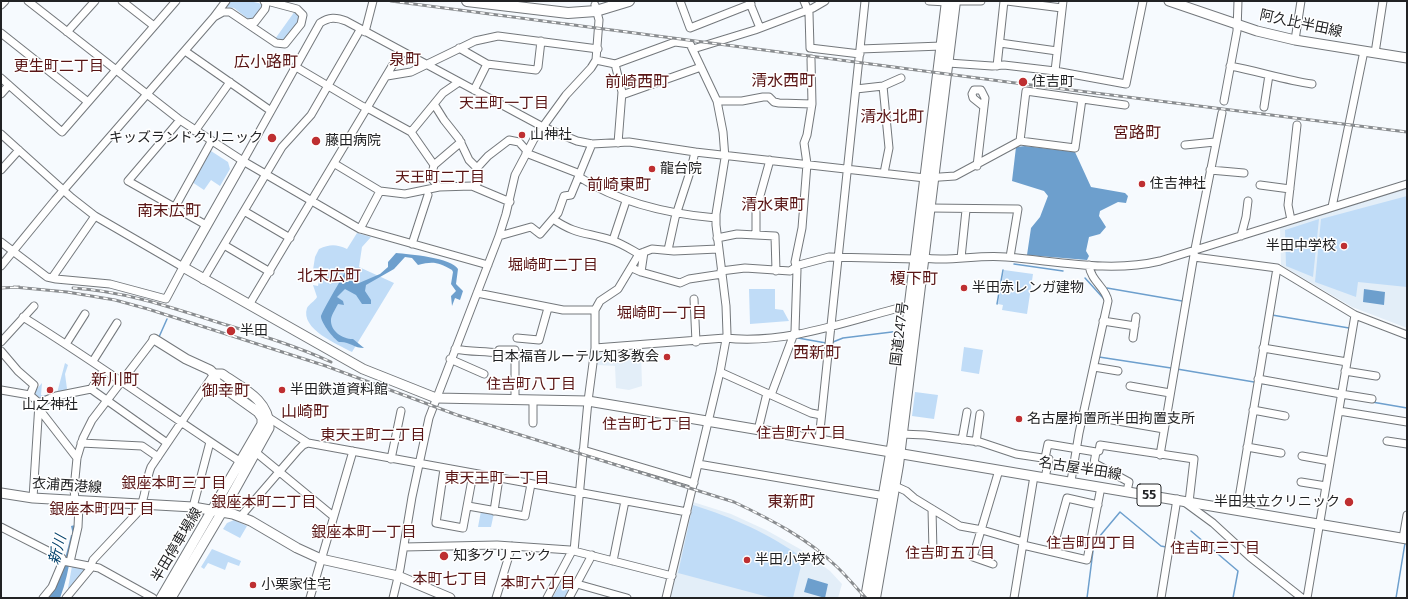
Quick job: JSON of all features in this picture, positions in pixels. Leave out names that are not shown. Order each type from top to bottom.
[{"type":"highway","points":[[467,1],[550,12],[596,8],[629,1]]},
{"type":"highway","points":[[519,1],[596,8],[608,1]]},
{"type":"highway","name":"国道247号","points":[[866,598],[885,496],[895,452],[901,434],[930,177],[942,46],[951,1]]},
{"type":"highway","name":"国道247号","points":[[875,598],[895,486],[895,452],[910,305],[930,208],[930,177],[948,63],[951,1]]},
{"type":"main road","name":"阿久比半田線","points":[[1169,1],[1237,24],[1296,40],[1407,58]]},
{"type":"main road","points":[[243,161],[183,267],[203,280],[363,369],[436,398]]},
{"type":"main road","points":[[154,339],[214,374],[222,374],[256,399],[267,410],[269,418]]},
{"type":"main road","points":[[214,374],[216,382],[258,412]]},
{"type":"main road","name":"名古屋半田線","points":[[436,398],[588,401],[1405,538]]},
{"type":"main road","name":"半田停車場線","points":[[253,449],[262,424],[258,412]]},
{"type":"main road","name":"半田停車場線","points":[[171,598],[244,464],[269,428],[269,418]]},
{"type":"main road","name":"衣浦西港線","points":[[1,492],[33,498],[194,507],[241,516],[297,548],[321,559],[398,576],[450,598]]},
{"type":"main road","name":"半田停車場線","points":[[161,598],[218,511]]},
{"type":"street","points":[[1,4],[5,1]]},
{"type":"street","points":[[28,1],[147,95],[211,142],[360,229],[488,265]]},
{"type":"street","points":[[68,32],[95,1]]},
{"type":"street","points":[[122,1],[154,26]]},
{"type":"street","points":[[1,78],[62,132],[176,1]]},
{"type":"street","points":[[1,266],[63,190],[185,51],[226,1]]},
{"type":"street","points":[[247,23],[255,22],[265,9],[266,4],[264,1]]},
{"type":"street","points":[[214,17],[223,12],[230,12],[276,43],[285,44],[289,42],[301,24],[303,15],[296,9],[267,1]]},
{"type":"street","points":[[203,280],[282,147],[311,115],[362,31],[373,1]]},
{"type":"street","points":[[680,1],[690,28],[750,3],[760,28]]},
{"type":"street","points":[[804,1],[808,10],[811,26],[810,48],[860,52],[942,46]]},
{"type":"street","points":[[693,49],[760,28],[808,10],[825,1]]},
{"type":"street","points":[[819,440],[865,1]]},
{"type":"street","points":[[928,1],[981,1]]},
{"type":"street","points":[[997,66],[1004,1]]},
{"type":"street","points":[[1007,1],[1063,5],[1054,71]]},
{"type":"street","points":[[948,63],[997,66],[1004,65],[1054,71],[1126,84],[1143,1]]},
{"type":"street","points":[[1224,101],[1237,24],[1238,1]]},
{"type":"street","points":[[1296,40],[1301,1]]},
{"type":"street","points":[[1375,52],[1383,1]]},
{"type":"street","points":[[393,598],[404,547],[418,464],[436,398],[499,236],[510,202],[515,175],[543,126],[596,60],[599,20],[596,8]]},
{"type":"street","points":[[243,161],[320,23],[326,19],[340,18],[543,126],[577,141],[592,144],[628,142],[694,152],[884,173],[930,177],[955,176],[1020,141],[1075,148],[1082,99]]},
{"type":"street","points":[[1,34],[88,102]]},
{"type":"street","points":[[387,76],[411,72],[459,48],[482,39],[498,36],[598,49]]},
{"type":"street","points":[[459,48],[487,64],[536,70],[538,67],[541,41]]},
{"type":"street","points":[[596,60],[615,64],[675,42],[690,44],[716,101],[723,132],[724,155],[716,218],[718,249],[726,306],[725,338],[720,372],[666,598]]},
{"type":"street","points":[[1000,43],[1057,51]]},
{"type":"street","points":[[185,51],[271,111]]},
{"type":"street","points":[[249,305],[368,109],[401,51]]},
{"type":"street","points":[[1332,207],[1364,51]]},
{"type":"street","points":[[758,430],[769,394],[794,335],[796,254],[804,216],[807,164],[804,143],[807,135],[812,104],[811,59]]},
{"type":"street","points":[[474,90],[487,64]]},
{"type":"street","points":[[615,64],[622,95],[618,143]]},
{"type":"street","points":[[1230,66],[1290,81],[1312,84]]},
{"type":"street","points":[[296,67],[411,132],[434,165]]},
{"type":"street","points":[[622,95],[701,67]]},
{"type":"street","points":[[1264,107],[1269,75]]},
{"type":"street","points":[[856,89],[882,86],[901,78]]},
{"type":"street","points":[[195,131],[230,82]]},
{"type":"street","points":[[411,132],[443,93],[459,82]]},
{"type":"street","points":[[1,94],[9,85]]},
{"type":"street","points":[[882,86],[889,148],[884,173]]},
{"type":"street","points":[[1020,141],[1026,92],[1125,105]]},
{"type":"street","points":[[716,101],[742,101],[769,97],[774,102],[779,103],[812,104]]},
{"type":"street","points":[[434,104],[461,142],[469,160],[477,168],[479,180],[475,187]]},
{"type":"street","points":[[976,166],[983,106]]},
{"type":"street","points":[[1160,455],[1194,253],[1222,113]]},
{"type":"street","points":[[180,120],[128,180],[206,225]]},
{"type":"street","points":[[1291,220],[1288,205],[1297,125]]},
{"type":"street","points":[[1,134],[63,190],[95,216],[183,267],[166,299],[110,284],[47,277],[1,242]]},
{"type":"street","points":[[477,168],[488,156],[509,140],[519,142],[527,152],[580,175],[599,189],[626,201],[676,213],[716,218]]},
{"type":"street","points":[[175,207],[211,142]]},
{"type":"street","points":[[439,187],[431,178],[434,165],[461,142]]},
{"type":"street","points":[[1185,145],[1215,142]]},
{"type":"street","points":[[499,236],[531,228],[540,234],[558,213],[564,196],[571,195],[592,144]]},
{"type":"street","points":[[1,170],[19,150]]},
{"type":"street","points":[[668,250],[676,213],[691,169],[694,152]]},
{"type":"street","points":[[756,235],[756,210],[770,160]]},
{"type":"street","points":[[335,164],[380,191],[405,194],[439,187],[475,187],[510,202]]},
{"type":"street","points":[[1210,170],[1244,173]]},
{"type":"street","points":[[632,268],[680,283],[689,279],[745,268],[790,271],[814,260],[838,257],[1010,257],[1089,265],[1142,265],[1194,253],[1240,236],[1407,184]]},
{"type":"street","points":[[1260,185],[1290,189]]},
{"type":"street","points":[[360,229],[380,191]]},
{"type":"street","points":[[412,244],[428,195]]},
{"type":"street","points":[[613,240],[626,201]]},
{"type":"street","points":[[1240,236],[1246,217],[1248,201]]},
{"type":"street","points":[[930,208],[966,210],[1018,209],[1010,257]]},
{"type":"street","points":[[961,258],[966,210]]},
{"type":"street","points":[[244,211],[290,238]]},
{"type":"street","points":[[52,278],[95,216]]},
{"type":"street","points":[[553,219],[575,232],[613,240],[642,253]]},
{"type":"street","points":[[717,238],[737,234],[775,236],[776,271]]},
{"type":"street","points":[[224,245],[270,272]]},
{"type":"street","points":[[548,598],[573,551],[588,401],[596,348],[595,310],[600,301],[618,289],[642,253],[652,249],[690,252],[718,249]]},
{"type":"street","points":[[641,272],[642,253]]},
{"type":"street","points":[[1194,253],[1276,268],[1355,315],[1407,335]]},
{"type":"street","points":[[1071,482],[1076,449],[1108,299],[1092,278],[1089,265]]},
{"type":"street","points":[[1237,510],[1276,268]]},
{"type":"street","points":[[477,293],[548,308],[563,310],[595,310]]},
{"type":"street","points":[[694,299],[696,342]]},
{"type":"street","points":[[596,348],[696,342],[725,338],[744,339],[794,335],[910,305]]},
{"type":"street","points":[[1,342],[34,306]]},
{"type":"street","points":[[517,338],[539,340],[548,308]]},
{"type":"street","points":[[66,344],[85,314]]},
{"type":"street","points":[[1307,598],[1355,315]]},
{"type":"street","points":[[24,317],[93,361],[121,382],[182,421],[184,426],[244,464]]},
{"type":"street","points":[[1133,338],[1136,317]]},
{"type":"street","points":[[1103,321],[1135,326]]},
{"type":"street","points":[[93,361],[117,323]]},
{"type":"street","points":[[43,598],[52,587],[67,561],[79,520],[79,505],[76,500],[74,489],[77,458],[81,443],[92,420],[154,339]]},
{"type":"street","points":[[1264,348],[1347,362]]},
{"type":"street","points":[[455,349],[476,353],[481,351],[498,353],[499,350],[503,349],[515,350],[515,399]]},
{"type":"street","points":[[1,351],[18,371],[34,385],[30,395]]},
{"type":"street","points":[[450,360],[484,374]]},
{"type":"street","points":[[1094,367],[1118,371]]},
{"type":"street","points":[[39,406],[56,396],[91,389],[104,370]]},
{"type":"street","points":[[1345,371],[1376,376]]},
{"type":"street","points":[[720,372],[821,415]]},
{"type":"street","points":[[66,598],[92,565],[94,560],[138,512],[142,505],[147,478],[151,467],[214,374]]},
{"type":"street","points":[[1258,379],[1372,399]]},
{"type":"street","points":[[1130,386],[1170,393]]},
{"type":"street","points":[[91,389],[167,443]]},
{"type":"street","points":[[1,390],[30,395],[77,458]]},
{"type":"street","points":[[533,400],[533,423]]},
{"type":"street","points":[[33,498],[39,406]]},
{"type":"street","points":[[1253,410],[1284,416]]},
{"type":"street","points":[[391,459],[401,411]]},
{"type":"street","points":[[1339,411],[1407,422]]},
{"type":"street","points":[[258,412],[308,443],[687,512]]},
{"type":"street","points":[[962,440],[966,412]]},
{"type":"street","points":[[976,442],[980,414]]},
{"type":"street","points":[[1083,415],[1164,429]]},
{"type":"street","points":[[901,434],[924,435],[976,442],[1016,454],[1049,459],[1045,478]]},
{"type":"street","points":[[1387,441],[1407,444]]},
{"type":"street","points":[[194,507],[210,442]]},
{"type":"street","points":[[81,443],[142,446],[158,457]]},
{"type":"street","points":[[241,516],[279,471],[303,445],[308,443]]},
{"type":"street","points":[[1045,458],[1048,444],[1096,452]]},
{"type":"street","points":[[1127,491],[1129,482],[1094,463],[1096,452],[1099,451],[1100,445],[1194,459],[1182,500],[1161,598]]},
{"type":"street","points":[[1247,447],[1281,453]]},
{"type":"street","points":[[253,449],[333,516]]},
{"type":"street","points":[[583,450],[694,483]]},
{"type":"street","points":[[310,598],[352,451]]},
{"type":"street","points":[[1302,456],[1330,461]]},
{"type":"street","points":[[698,464],[885,496]]},
{"type":"street","points":[[444,468],[436,523],[464,528],[474,474]]},
{"type":"street","points":[[993,564],[973,557],[999,470]]},
{"type":"street","points":[[1014,598],[1034,476]]},
{"type":"street","points":[[494,510],[499,478]]},
{"type":"street","points":[[1301,482],[1326,486]]},
{"type":"street","points":[[468,506],[525,516],[531,484]]},
{"type":"street","points":[[895,486],[906,491],[960,526],[982,530],[1052,552],[1087,560],[1101,487]]},
{"type":"street","points":[[1052,552],[1067,498],[1098,505]]},
{"type":"street","points":[[1182,500],[1213,523],[1250,557],[1302,598]]},
{"type":"street","points":[[613,561],[625,501]]},
{"type":"street","points":[[932,509],[933,552]]},
{"type":"street","points":[[1405,538],[1407,515]]},
{"type":"street","points":[[1,527],[67,561],[92,565],[111,573],[153,598]]},
{"type":"street","points":[[404,547],[512,546],[573,551],[672,576]]},
{"type":"street","points":[[496,598],[512,546]]},
{"type":"street","points":[[569,598],[592,555]]},
{"type":"street","points":[[577,584],[603,595],[628,598]]},
{"type":"shaded area","points":[[231,1],[253,2],[264,6],[254,21],[251,21],[234,8],[226,7]]},
{"type":"shaded area","points":[[295,11],[299,12],[301,19],[285,42],[275,39]]},
{"type":"shaded area","points":[[211,151],[228,162],[230,169],[220,186],[211,180],[204,190],[192,182]]},
{"type":"shaded area","name":"半田中学校","points":[[1407,187],[1407,328],[1352,307],[1281,265],[1280,227]]},
{"type":"shaded area","name":"半田中学校","points":[[1407,196],[1407,287],[1358,282],[1356,297],[1315,282],[1321,219]]},
{"type":"shaded area","points":[[1319,219],[1313,277],[1286,266],[1285,230]]},
{"type":"shaded area","points":[[357,233],[371,237],[362,247],[359,267],[394,283],[352,352],[321,335],[309,323],[306,316],[307,308],[317,297],[313,285],[318,286],[321,272],[313,270],[315,257],[319,249],[333,245],[347,249]]},
{"type":"shaded area","points":[[1004,270],[1033,274],[1027,314],[1002,310],[1003,305],[998,304]]},
{"type":"shaded area","points":[[749,289],[775,289],[775,309],[783,310],[789,321],[750,324]]},
{"type":"shaded area","points":[[964,347],[983,350],[979,374],[961,371]]},
{"type":"shaded area","points":[[641,351],[642,386],[629,390],[616,388],[615,366],[597,365],[598,353]]},
{"type":"shaded area","points":[[65,363],[68,365],[65,374],[67,389],[61,394],[40,401],[33,393],[42,383],[41,395],[53,395],[57,393]]},
{"type":"shaded area","points":[[915,392],[938,395],[934,419],[912,416]]},
{"type":"shaded area","name":"半田小学校","points":[[693,502],[731,514],[766,530],[800,549],[830,571],[842,584],[838,598],[670,598]]},
{"type":"shaded area","name":"半田小学校","points":[[693,505],[723,515],[750,527],[777,541],[803,558],[793,598],[772,598],[678,573]]},
{"type":"shaded area","points":[[481,511],[494,513],[491,527],[478,527]]},
{"type":"shaded area","points":[[234,520],[247,526],[240,538],[223,529],[227,523]]},
{"type":"shaded area","points":[[212,549],[241,561],[239,566],[228,562],[225,570],[208,563],[204,569],[201,567]]},
{"type":"shaded area","points":[[72,566],[83,568],[84,571],[68,588]]},
{"type":"shaded area","points":[[563,580],[574,586],[567,598],[552,598]]},
{"type":"water","points":[[1025,146],[1075,152],[1091,187],[1125,193],[1128,196],[1126,203],[1118,202],[1100,211],[1099,216],[1106,227],[1100,234],[1089,237],[1086,251],[1089,256],[1087,260],[1027,255],[1031,228],[1040,217],[1048,196],[1044,191],[1012,181],[1016,147]]},
{"type":"water","points":[[396,253],[430,257],[454,265],[458,269],[456,284],[463,291],[460,300],[455,298],[452,306],[451,296],[456,291],[451,284],[452,270],[435,263],[418,265],[412,258],[405,257],[394,269],[366,285],[365,291],[371,300],[371,304],[362,304],[356,295],[345,289],[337,297],[343,301],[344,305],[338,304],[334,311],[331,319],[332,327],[341,336],[353,339],[364,348],[339,342],[328,331],[321,317],[346,270],[348,270],[355,283],[359,283],[380,274],[388,267],[388,262]]},
{"type":"water","points":[[1364,289],[1385,292],[1384,305],[1363,302]]},
{"type":"water","points":[[75,525],[67,576],[60,598],[46,598],[62,568],[71,535],[73,535],[71,526]]},
{"type":"water","points":[[808,578],[828,584],[825,598],[804,592]]},
{"type":"waterway","points":[[1014,264],[1063,271]]},
{"type":"waterway","points":[[997,304],[1003,270]]},
{"type":"waterway","points":[[1085,278],[1104,299]]},
{"type":"waterway","points":[[1107,288],[1182,301]]},
{"type":"waterway","points":[[1272,315],[1349,328]]},
{"type":"waterway","points":[[159,337],[167,319]]},
{"type":"waterway","points":[[833,342],[843,338],[900,331]]},
{"type":"waterway","points":[[798,338],[826,343]]},
{"type":"waterway","points":[[1099,357],[1171,368]]},
{"type":"waterway","points":[[1177,369],[1254,382]]},
{"type":"waterway","points":[[1260,383],[1272,385]]},
{"type":"waterway","points":[[1372,402],[1407,408]]},
{"type":"waterway","points":[[1087,598],[1094,543],[1120,512],[1161,546],[1166,547]]},
{"type":"waterway","points":[[1191,531],[1238,571],[1233,598]]},
{"type":"waterway","points":[[1396,598],[1405,543]]},
{"type":"railway","points":[[391,1],[1023,84],[1407,132]]},
{"type":"railway","points":[[14,287],[67,292],[115,300],[148,309],[326,366],[457,415],[734,502],[774,522],[813,547],[840,570],[866,598]]},
{"type":"railway","points":[[1,288],[19,287]]},
{"type":"railway","points":[[73,288],[110,292],[164,305],[275,340],[331,362]]},
{"type":"place","name":"住吉町","points":[[1023,82]]},
{"type":"place","name":"山神社","points":[[522,135]]},
{"type":"place","name":"キッズランドクリニック","points":[[272,138]]},
{"type":"place","name":"藤田病院","points":[[316,141]]},
{"type":"place","name":"龍台院","points":[[652,169]]},
{"type":"place","name":"住吉神社","points":[[1142,184]]},
{"type":"place","name":"半田中学校","points":[[1344,246]]},
{"type":"place","name":"半田赤レンガ建物","points":[[964,288]]},
{"type":"place","name":"半田","points":[[231,331]]},
{"type":"place","name":"日本福音ルーテル知多教会","points":[[667,357]]},
{"type":"place","name":"山之神社","points":[[50,390]]},
{"type":"place","name":"半田鉄道資料館","points":[[282,390]]},
{"type":"place","name":"名古屋拘置所半田拘置支所","points":[[1019,419]]},
{"type":"place","name":"半田共立クリニック","points":[[1349,502]]},
{"type":"place","name":"知多クリニック","points":[[444,556]]},
{"type":"place","name":"半田小学校","points":[[747,560]]},
{"type":"place","name":"小栗家住宅","points":[[253,585]]},
{"type":"district","name":"泉町","points":[[405,61]]},
{"type":"district","name":"広小路町","points":[[266,63]]},
{"type":"district","name":"更生町二丁目","points":[[59,67]]},
{"type":"district","name":"清水西町","points":[[783,82]]},
{"type":"district","name":"前崎西町","points":[[637,83]]},
{"type":"district","name":"天王町一丁目","points":[[504,104]]},
{"type":"district","name":"清水北町","points":[[892,118]]},
{"type":"district","name":"宮路町","points":[[1137,134]]},
{"type":"district","name":"天王町二丁目","points":[[440,178]]},
{"type":"district","name":"前崎東町","points":[[619,186]]},
{"type":"district","name":"清水東町","points":[[773,206]]},
{"type":"district","name":"南末広町","points":[[169,212]]},
{"type":"district","name":"堀崎町二丁目","points":[[553,266]]},
{"type":"district","name":"北末広町","points":[[329,277]]},
{"type":"district","name":"榎下町","points":[[914,280]]},
{"type":"district","name":"堀崎町一丁目","points":[[662,314]]},
{"type":"district","name":"西新町","points":[[817,354]]},
{"type":"district","name":"新川町","points":[[115,381]]},
{"type":"district","name":"住吉町八丁目","points":[[531,385]]},
{"type":"district","name":"御幸町","points":[[226,392]]},
{"type":"district","name":"山崎町","points":[[305,413]]},
{"type":"district","name":"住吉町七丁目","points":[[647,425]]},
{"type":"district","name":"住吉町六丁目","points":[[801,434]]},
{"type":"district","name":"東天王町二丁目","points":[[373,436]]},
{"type":"district","name":"東天王町一丁目","points":[[497,479]]},
{"type":"district","name":"銀座本町三丁目","points":[[174,484]]},
{"type":"district","name":"銀座本町二丁目","points":[[264,503]]},
{"type":"district","name":"東新町","points":[[791,503]]},
{"type":"district","name":"銀座本町四丁目","points":[[102,510]]},
{"type":"district","name":"銀座本町一丁目","points":[[364,533]]},
{"type":"district","name":"住吉町四丁目","points":[[1091,544]]},
{"type":"district","name":"住吉町三丁目","points":[[1215,549]]},
{"type":"district","name":"住吉町五丁目","points":[[950,554]]},
{"type":"district","name":"本町七丁目","points":[[450,580]]},
{"type":"district","name":"本町六丁目","points":[[538,584]]},
{"type":"water label","name":"新川","points":[[58,550]]}]
